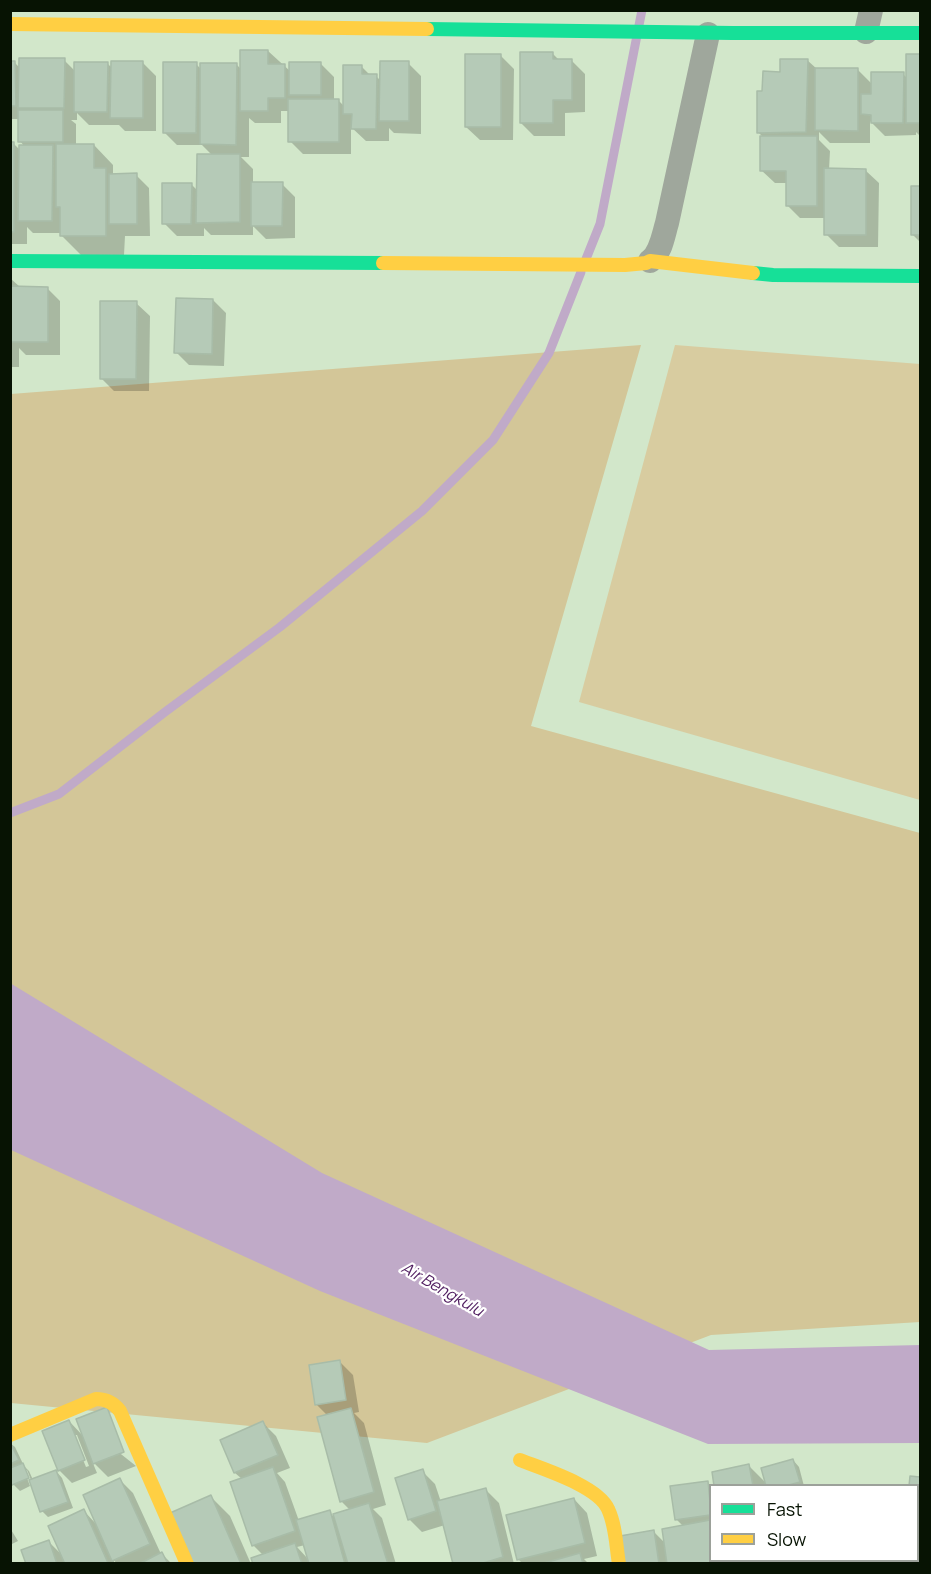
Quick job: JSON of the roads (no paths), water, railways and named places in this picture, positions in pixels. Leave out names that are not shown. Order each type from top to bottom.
[{"type":"street","points":[[10,24],[708,33],[869,21],[921,33]]},
{"type":"street","points":[[10,261],[625,265],[646,263],[654,258],[658,251],[666,224],[708,33]]},
{"type":"street","points":[[650,261],[773,275],[921,276]]},
{"type":"street","points":[[10,1436],[96,1399],[113,1403],[120,1411],[187,1563]]},
{"type":"street","points":[[520,1460],[573,1482],[602,1500],[610,1513],[619,1563]]},
{"type":"water","name":"Air Bengkulu","points":[[10,983],[322,1173],[709,1350],[920,1345],[920,1443],[708,1444],[320,1291],[11,1150]]},
{"type":"waterway","points":[[586,259],[600,224],[642,10]]},
{"type":"waterway","points":[[10,813],[59,794],[280,627],[422,511],[493,440],[549,353],[581,272]]}]
